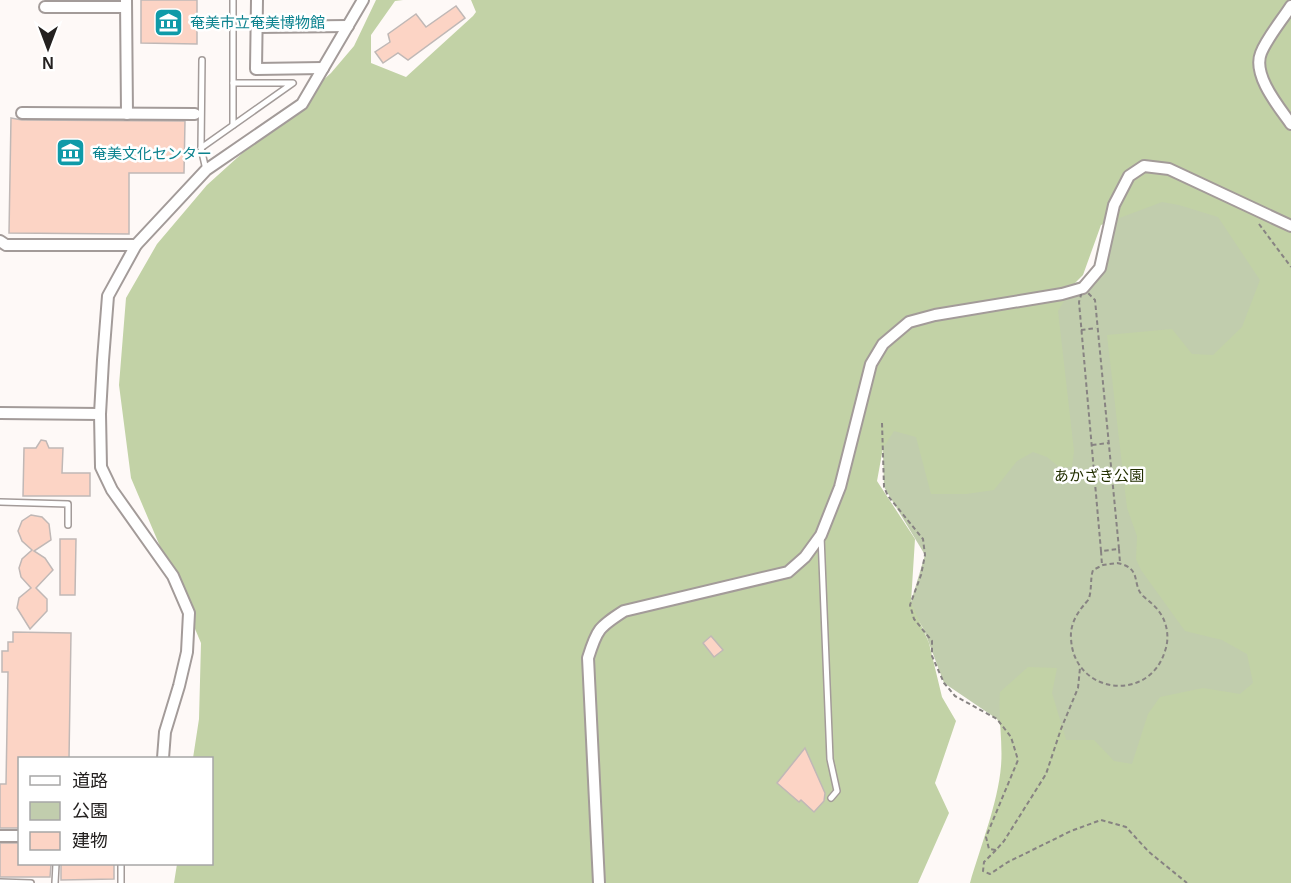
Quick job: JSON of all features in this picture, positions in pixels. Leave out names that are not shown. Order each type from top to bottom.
[{"type":"street","points":[[257,0],[256,69],[323,68]]},
{"type":"street","points":[[163,757],[165,732],[187,652],[189,613],[173,576],[112,490],[101,467],[100,414],[108,296],[136,245],[206,170],[302,104],[363,0]]},
{"type":"street","points":[[45,7],[126,4],[127,114]]},
{"type":"street","points":[[1291,6],[1260,54],[1260,71],[1270,95],[1291,124]]},
{"type":"street","points":[[257,27],[348,26]]},
{"type":"street","points":[[22,113],[195,114]]},
{"type":"street","points":[[599,883],[588,658],[593,640],[602,625],[624,612],[788,572],[805,557],[821,535],[840,487],[871,364],[883,344],[909,322],[935,315],[1062,294],[1083,288],[1100,268],[1114,205],[1129,176],[1144,166],[1169,169],[1291,226]]},
{"type":"street","points":[[0,241],[6,245],[136,245]]},
{"type":"street","points":[[0,412],[100,414]]},
{"type":"street","points":[[0,836],[18,836]]},
{"type":"lane","points":[[233,0],[233,125]]},
{"type":"lane","points":[[202,60],[201,148],[206,170]]},
{"type":"lane","points":[[201,148],[292,83],[233,83]]},
{"type":"lane","points":[[0,502],[68,504],[68,525]]},
{"type":"lane","points":[[821,535],[830,759],[837,791],[831,798]]},
{"type":"lane","points":[[55,883],[56,865]]},
{"type":"lane","points":[[120,883],[121,865]]},
{"type":"lane","points":[[0,882],[31,883]]},
{"type":"path","points":[[1256,219],[1291,267]]},
{"type":"path","points":[[1102,565],[1079,302],[1083,288],[1095,300],[1120,563]]},
{"type":"path","points":[[1081,330],[1098,328]]},
{"type":"path","points":[[882,423],[884,487],[888,496],[923,539],[925,555],[921,575],[910,605],[914,619],[932,641],[932,656],[944,683],[955,696],[998,719],[1011,737],[1018,760],[986,837],[989,849],[996,850]]},
{"type":"path","points":[[1092,445],[1109,443]]},
{"type":"path","points":[[1101,551],[1119,549]]},
{"type":"path","points":[[1120,563],[1127,565],[1135,573],[1141,594],[1162,615],[1167,629],[1167,645],[1163,659],[1154,672],[1141,682],[1125,687],[1108,686],[1093,679],[1080,668],[1073,653],[1070,636],[1074,620],[1089,598],[1093,570],[1102,565],[1120,563]]},
{"type":"path","points":[[1080,668],[1078,688],[1046,774],[1004,841],[984,862],[983,871],[990,874],[1008,862],[1071,831],[1101,820],[1126,826],[1149,852],[1187,883]]},
{"type":"green space","points":[[376,0],[403,0],[395,1],[371,35],[371,63],[406,77],[473,16],[476,12],[471,0],[1291,0],[1291,883],[970,883],[993,810],[999,780],[1000,692],[1028,667],[1057,668],[1052,693],[1066,740],[1094,740],[1114,761],[1132,764],[1148,714],[1160,697],[1203,688],[1240,694],[1253,683],[1247,654],[1222,640],[1185,631],[1141,570],[1136,559],[1137,536],[1127,508],[1107,335],[1172,329],[1192,354],[1213,355],[1242,327],[1260,280],[1218,217],[1162,202],[1101,225],[1083,275],[1075,283],[1058,311],[1074,451],[1072,467],[1059,467],[1047,457],[1033,452],[1017,461],[994,490],[966,494],[931,494],[916,437],[894,431],[883,448],[877,481],[915,539],[911,602],[929,643],[942,697],[956,721],[935,783],[949,813],[918,883],[174,883],[177,865],[213,865],[213,757],[193,757],[199,719],[201,643],[131,478],[119,385],[126,298],[157,244],[207,185],[331,73],[354,46]]},
{"type":"green space","name":"あかざき公園","points":[[1207,186],[1291,273],[1291,883],[1018,759],[997,719],[944,683],[924,630],[910,605],[925,555],[884,487],[882,423],[999,304],[1092,278],[1114,205]]},
{"type":"building","name":"奄美市立奄美博物館","points":[[141,0],[197,0],[197,44],[141,43]]},
{"type":"building","points":[[456,6],[465,18],[408,60],[398,53],[383,63],[375,52],[390,42],[388,34],[416,14],[426,27]]},
{"type":"building","points":[[11,118],[22,120],[185,121],[184,173],[129,173],[129,234],[9,233]]},
{"type":"building","points":[[41,440],[46,441],[49,448],[63,448],[62,473],[90,473],[90,496],[23,496],[24,448],[36,448]]},
{"type":"building","points":[[31,515],[42,517],[49,524],[51,540],[34,551],[45,558],[53,570],[36,588],[47,599],[47,611],[30,629],[17,608],[19,598],[31,588],[21,577],[19,568],[22,559],[32,550],[22,541],[18,531],[22,521]]},
{"type":"building","points":[[60,539],[76,539],[75,595],[60,595]]},
{"type":"building","points":[[13,632],[71,633],[69,757],[18,757],[18,828],[0,828],[0,784],[6,784],[8,672],[2,672],[2,651],[8,651],[8,642],[13,642]]},
{"type":"building","points":[[711,636],[723,650],[714,657],[703,643]]},
{"type":"building","points":[[805,748],[825,793],[824,801],[814,812],[777,783]]},
{"type":"building","points":[[0,843],[18,843],[18,865],[51,865],[50,877],[0,877]]},
{"type":"building","points":[[61,865],[114,865],[114,879],[61,880]]},
{"type":"place","name":"奄美市立奄美博物館","points":[[169,22]]},
{"type":"place","name":"奄美文化センター","points":[[71,153]]}]
